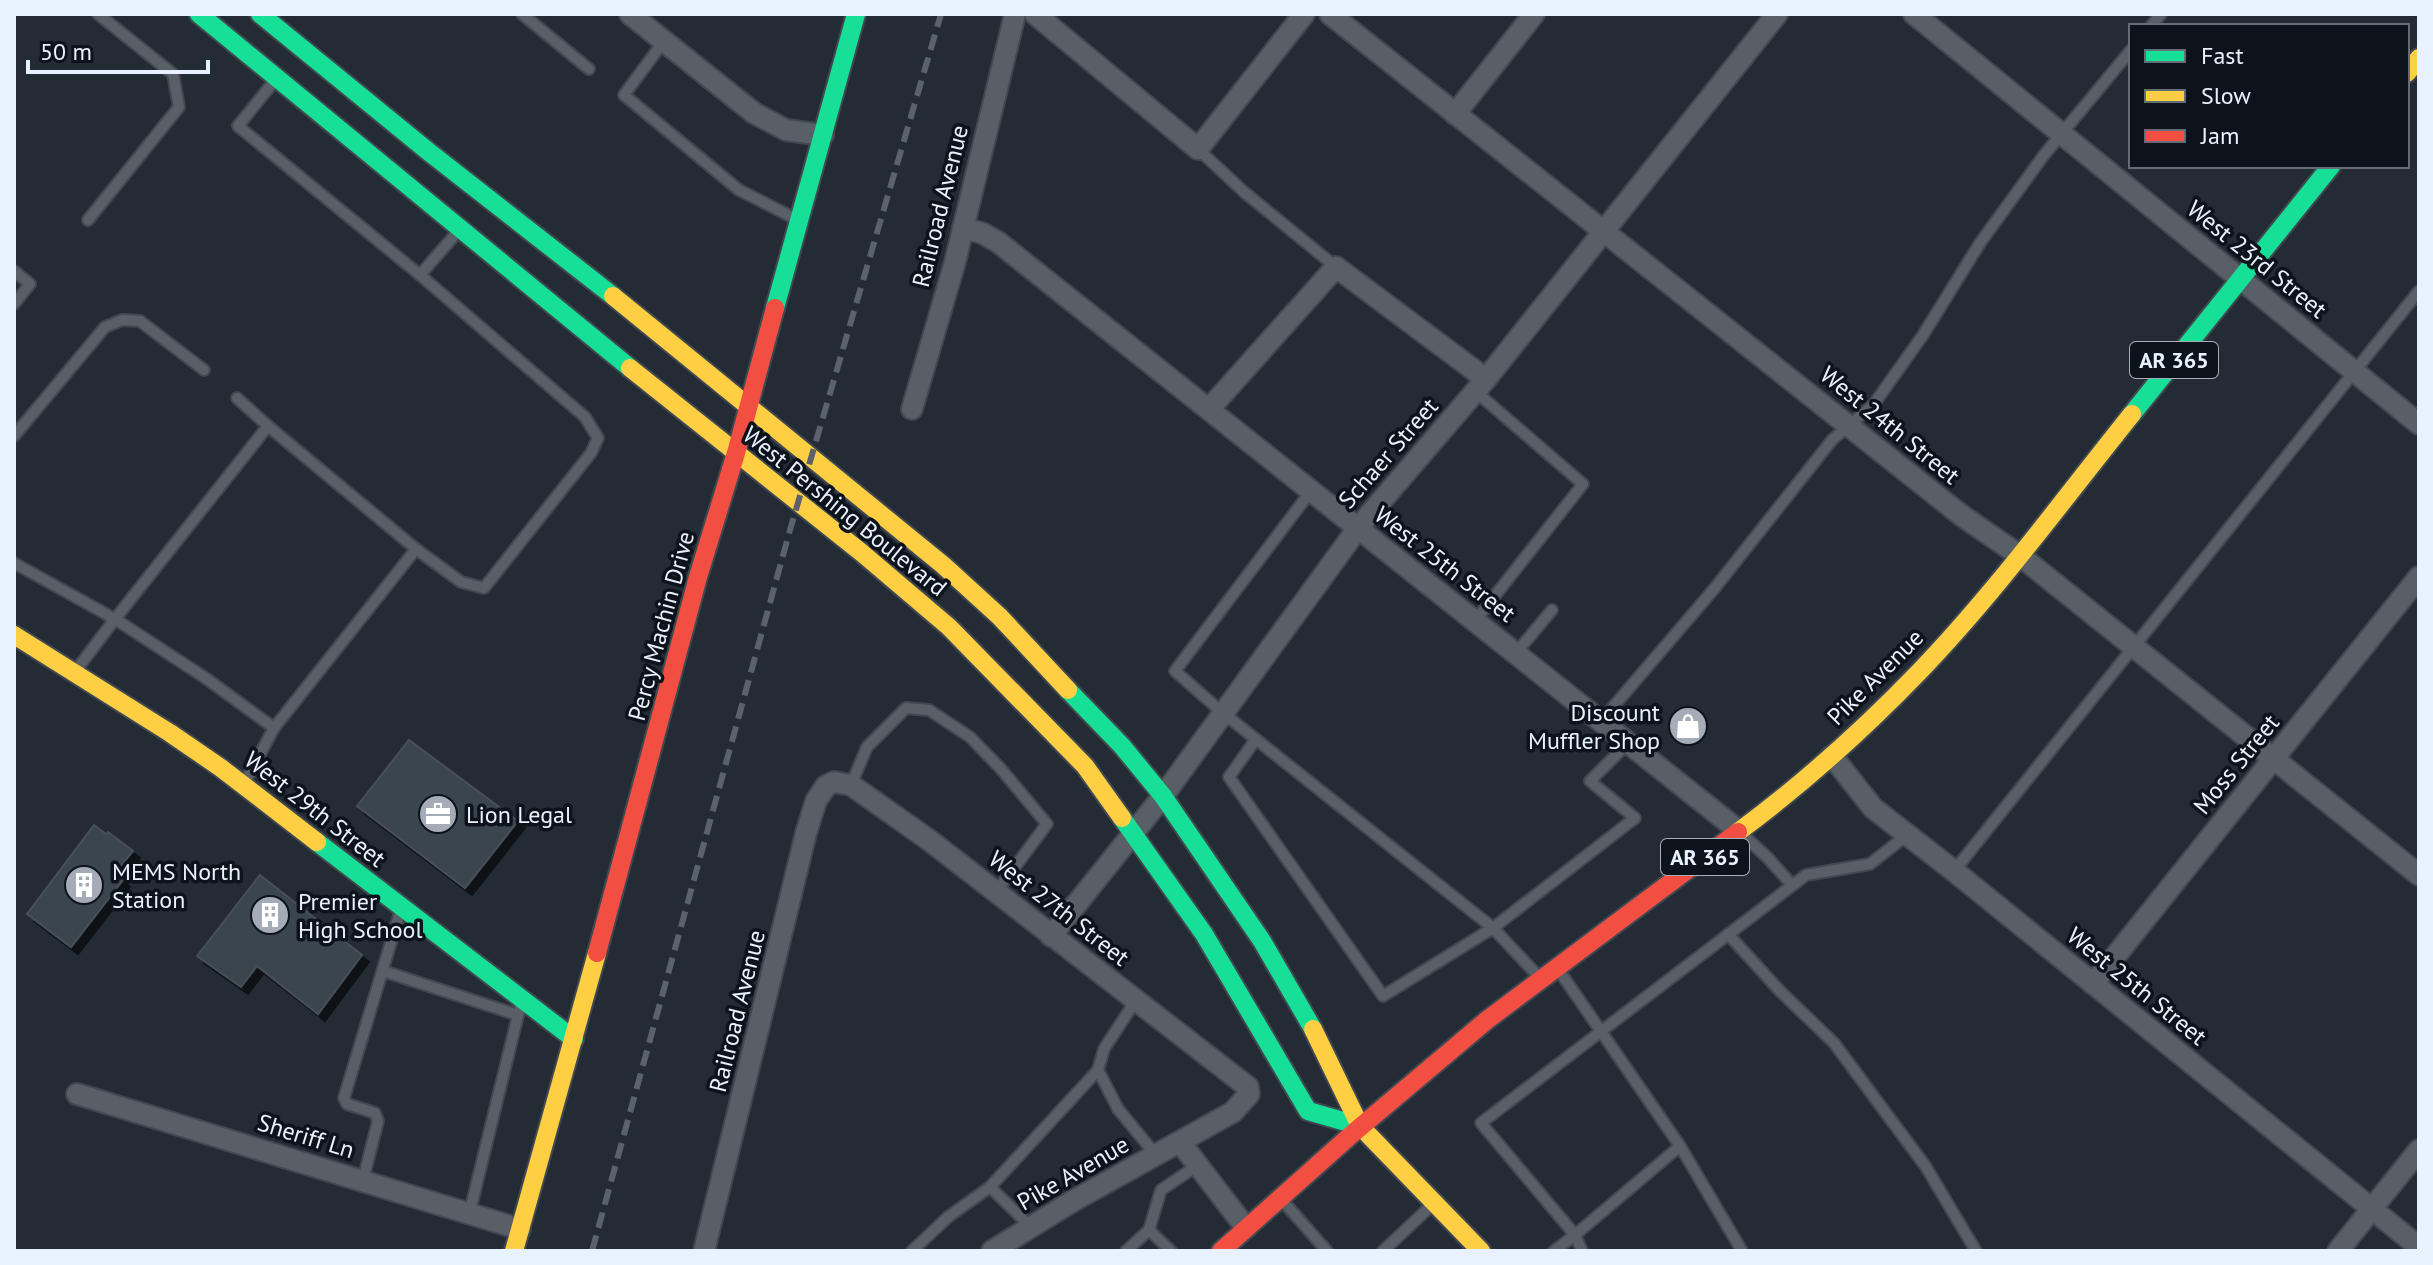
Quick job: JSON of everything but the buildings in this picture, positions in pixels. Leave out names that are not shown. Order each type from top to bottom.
[{"type":"main road","name":"West Pershing Boulevard","points":[[199,14],[949,627],[1085,766],[1204,934],[1308,1111],[1360,1126]]},
{"type":"main road","name":"West Pershing Boulevard","points":[[260,14],[429,152],[656,330],[943,565],[1000,617],[1122,746],[1163,796],[1262,941],[1308,1019],[1360,1126],[1481,1251]]},
{"type":"main road","name":"Percy Machin Drive","points":[[514,1251],[856,14]]},
{"type":"main road","name":"Pike Avenue","points":[[1360,1126],[1476,1028],[1789,794],[1862,729],[1921,670],[1977,607],[2329,168]]},
{"type":"main road","name":"West 29th Street","points":[[14,635],[174,734],[401,907],[520,1007],[574,1039]]},
{"type":"main road","name":"AR 365","points":[[1221,1251],[1360,1126]]},
{"type":"street","points":[[630,14],[754,113],[786,130],[823,135]]},
{"type":"street","name":"Railroad Avenue","points":[[912,409],[963,228],[1015,14]]},
{"type":"street","points":[[1035,14],[1198,149],[1304,14]]},
{"type":"street","name":"West 24th Street","points":[[1330,14],[1961,515],[2019,555],[2419,875]]},
{"type":"street","points":[[1455,114],[1534,14]]},
{"type":"street","name":"Schaer Street","points":[[1051,936],[1163,796],[1358,528],[1481,385],[1777,14]]},
{"type":"street","name":"West 23rd Street","points":[[1914,14],[2419,424]]},
{"type":"street","name":"West 25th Street","points":[[963,228],[982,233],[998,242],[1739,831]]},
{"type":"street","points":[[1210,408],[1336,267],[1481,385]]},
{"type":"street","name":"Moss Street","points":[[2093,984],[2419,577]]},
{"type":"street","name":"West 25th Street","points":[[1832,756],[1873,808],[2419,1247]]},
{"type":"street","name":"Railroad Avenue","points":[[704,1251],[816,801],[826,786],[834,782],[851,785]]},
{"type":"street","name":"West 27th Street","points":[[851,785],[929,840],[1136,1000],[1248,1087],[1249,1094]]},
{"type":"street","name":"Sheriff Ln","points":[[77,1094],[520,1229]]},
{"type":"street","name":"Pike Avenue","points":[[992,1251],[1073,1201],[1233,1112],[1249,1094]]},
{"type":"street","points":[[1180,1142],[1246,1228]]},
{"type":"street","points":[[2338,1251],[2419,1150]]},
{"type":"lane","points":[[88,220],[179,107],[173,74],[98,14]]},
{"type":"lane","points":[[522,14],[589,69]]},
{"type":"lane","points":[[664,41],[624,95],[739,190],[798,220]]},
{"type":"lane","points":[[1601,721],[1714,589],[1832,440],[1874,404],[1923,335],[1980,243],[2062,133],[2129,52]]},
{"type":"lane","points":[[237,398],[416,549],[461,582],[484,588],[591,453],[598,438],[585,417],[420,275],[238,126],[277,78]]},
{"type":"lane","points":[[1198,149],[1244,192],[1336,267]]},
{"type":"lane","points":[[420,275],[461,228]]},
{"type":"lane","points":[[14,271],[30,284],[14,304]]},
{"type":"lane","points":[[1954,871],[2419,291]]},
{"type":"lane","points":[[14,436],[105,327],[122,320],[140,321],[204,370]]},
{"type":"lane","points":[[1475,621],[1583,484],[1481,385]]},
{"type":"lane","points":[[76,671],[268,426]]},
{"type":"lane","points":[[1311,491],[1175,671],[1223,713],[1493,928],[1541,980]]},
{"type":"lane","points":[[243,785],[274,728],[416,549]]},
{"type":"lane","points":[[14,563],[115,619],[207,679],[274,728]]},
{"type":"lane","points":[[1516,653],[1552,610]]},
{"type":"lane","points":[[851,785],[867,747],[906,708],[929,710],[970,737],[1047,824],[996,892]]},
{"type":"lane","points":[[1256,739],[1229,777],[1383,996],[1493,928],[1635,818],[1590,781],[1628,743]]},
{"type":"lane","points":[[1739,831],[1792,885]]},
{"type":"lane","points":[[1582,1251],[1575,1235],[1481,1123],[1806,875],[1870,864],[1907,835]]},
{"type":"lane","points":[[363,1180],[378,1121],[375,1113],[347,1104],[344,1098],[401,907]]},
{"type":"lane","points":[[1728,934],[1779,990],[1834,1043],[1926,1167],[1976,1251]]},
{"type":"lane","points":[[1557,968],[1680,1146],[1742,1251]]},
{"type":"lane","points":[[383,971],[520,1007],[469,1215]]},
{"type":"lane","points":[[912,1251],[948,1217],[990,1187],[1098,1070],[1104,1049],[1136,1000]]},
{"type":"lane","points":[[1098,1070],[1118,1109],[1156,1155]]},
{"type":"lane","points":[[1554,1251],[1680,1146]]},
{"type":"lane","points":[[1126,1251],[1149,1230],[1161,1190],[1198,1165]]},
{"type":"lane","points":[[990,1187],[1031,1227]]},
{"type":"lane","points":[[1279,1198],[1327,1251]]},
{"type":"lane","points":[[1383,1251],[1434,1203]]},
{"type":"lane","points":[[1149,1230],[1171,1251]]},
{"type":"lane","points":[[1392,1242],[1400,1251]]},
{"type":"railway","points":[[592,1251],[790,530],[941,14]]},
{"type":"traffic: fast","points":[[199,14],[630,368]]},
{"type":"traffic: fast","points":[[260,14],[613,296]]},
{"type":"traffic: fast","points":[[775,308],[856,14]]},
{"type":"traffic: fast","points":[[2132,414],[2329,168]]},
{"type":"traffic: fast","points":[[1068,690],[1122,746],[1163,796],[1262,941],[1313,1029]]},
{"type":"traffic: fast","points":[[1122,818],[1204,934],[1308,1111],[1360,1126]]},
{"type":"traffic: fast","points":[[317,842],[574,1039]]},
{"type":"traffic: slow","points":[[2409,70],[2419,58]]},
{"type":"traffic: slow","points":[[613,296],[943,565],[1000,617],[1068,690]]},
{"type":"traffic: slow","points":[[630,368],[862,553],[949,627],[1085,766],[1122,818]]},
{"type":"traffic: slow","points":[[1738,832],[1832,756],[1919,672],[2002,578],[2132,414]]},
{"type":"traffic: slow","points":[[14,635],[170,733],[317,842]]},
{"type":"traffic: slow","points":[[514,1251],[597,953]]},
{"type":"traffic: slow","points":[[1313,1029],[1360,1126],[1481,1251]]},
{"type":"traffic: jam","points":[[597,953],[698,577],[736,453],[775,308]]},
{"type":"traffic: jam","points":[[1221,1251],[1352,1134],[1487,1020],[1738,832]]},
{"type":"place","name":"Discount Muffler Shop","points":[[1688,726]]},
{"type":"place","name":"Lion Legal","points":[[438,814]]},
{"type":"place","name":"MEMS North Station","points":[[84,885]]},
{"type":"place","name":"Premier High School","points":[[270,915]]}]
